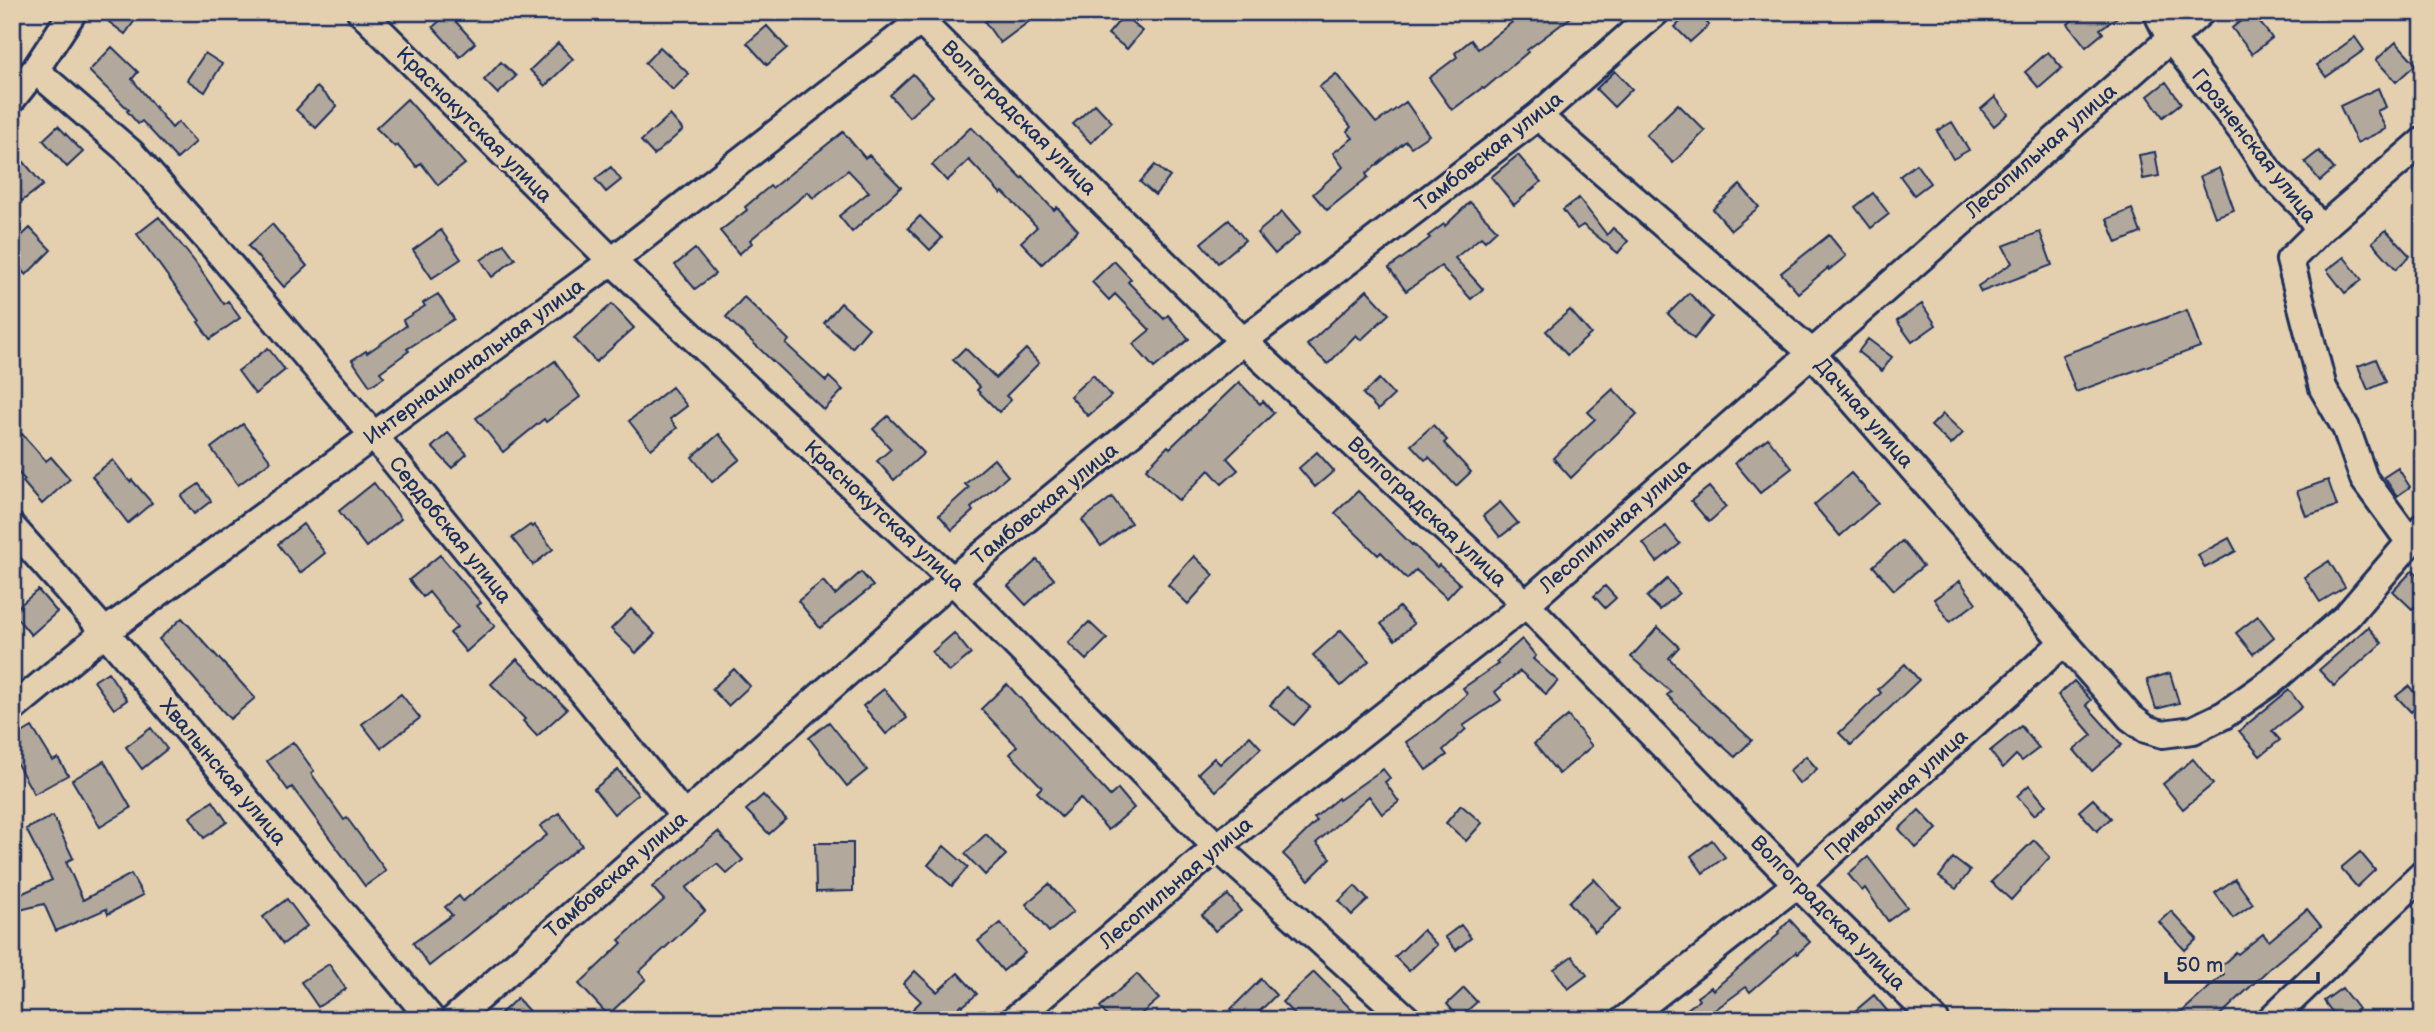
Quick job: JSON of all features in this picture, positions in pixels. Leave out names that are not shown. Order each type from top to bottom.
[{"type":"street","points":[[12,99],[35,70],[73,12]]},
{"type":"street","name":"Краснокутская улица","points":[[361,12],[612,261],[952,580],[1217,847],[1408,1020]]},
{"type":"street","name":"Тамбовская улица","points":[[453,1020],[952,580],[1243,341],[1538,116],[1656,12]]},
{"type":"street","name":"Грозненская улица","points":[[2157,12],[2171,38],[2244,132],[2269,172],[2304,207],[2320,230],[2290,260],[2323,388],[2346,428],[2364,480],[2416,535]]},
{"type":"street","name":"Лесопильная улица","points":[[1014,1020],[1217,847],[1526,604],[2201,12]]},
{"type":"street","name":"Интернациональная улица","points":[[12,709],[105,632],[612,261],[922,15]]},
{"type":"street","name":"Волгоградская улица","points":[[922,15],[1243,341],[1526,604],[1797,884],[1935,1020]]},
{"type":"street","name":"Сердобская улица","points":[[35,70],[130,152],[212,244],[374,436],[684,816]]},
{"type":"street","name":"Дачная улица","points":[[1538,116],[1811,352],[2130,717],[2146,729],[2163,734],[2193,730],[2224,715],[2272,681],[2347,616],[2416,535]]},
{"type":"street","points":[[2320,230],[2423,141]]},
{"type":"street","name":"Хвалынская улица","points":[[12,527],[105,632],[432,1020]]},
{"type":"street","name":"Привальная улица","points":[[1624,1020],[1797,884],[2064,642]]},
{"type":"street","points":[[2270,1020],[2423,874]]},
{"type":"building","points":[[116,12],[141,12],[125,34],[109,22]]},
{"type":"building","points":[[998,12],[1042,12],[1000,43],[985,22]]},
{"type":"building","points":[[1525,12],[1578,12],[1527,50],[1528,52],[1484,89],[1452,110],[1429,78],[1457,57],[1455,53],[1471,40],[1478,49]]},
{"type":"building","points":[[1690,12],[1697,12],[1709,25],[1690,42],[1675,27]]},
{"type":"building","points":[[2082,12],[2125,12],[2100,29],[2103,33],[2086,47],[2068,24]]},
{"type":"building","points":[[2252,12],[2272,38],[2252,54],[2232,28]]},
{"type":"building","points":[[448,13],[475,43],[460,57],[433,27]]},
{"type":"building","points":[[1124,15],[1142,31],[1127,49],[1108,34]]},
{"type":"building","points":[[767,26],[787,48],[767,65],[747,43]]},
{"type":"building","points":[[2355,37],[2364,50],[2326,77],[2317,65]]},
{"type":"building","points":[[2396,42],[2416,64],[2396,82],[2376,60]]},
{"type":"building","points":[[558,43],[573,59],[545,86],[530,70]]},
{"type":"building","points":[[112,47],[138,72],[132,79],[172,128],[178,122],[196,142],[177,159],[142,121],[138,124],[127,111],[129,110],[89,71]]},
{"type":"building","points":[[660,47],[689,74],[673,90],[645,63]]},
{"type":"building","points":[[2048,52],[2062,68],[2039,88],[2025,72]]},
{"type":"building","points":[[205,53],[222,64],[205,92],[187,80]]},
{"type":"building","points":[[501,62],[516,76],[498,94],[484,80]]},
{"type":"building","points":[[1615,71],[1632,89],[1614,107],[1596,89]]},
{"type":"building","points":[[913,74],[933,96],[909,117],[890,95]]},
{"type":"building","points":[[1336,74],[1376,123],[1406,102],[1429,135],[1411,147],[1406,141],[1366,174],[1368,177],[1327,210],[1313,194],[1343,167],[1333,153],[1353,138],[1347,131],[1351,127],[1319,87]]},
{"type":"building","points":[[2166,82],[2181,103],[2163,117],[2148,96]]},
{"type":"building","points":[[317,87],[337,106],[316,128],[296,110]]},
{"type":"building","points":[[2378,88],[2386,107],[2377,111],[2386,129],[2357,143],[2340,106]]},
{"type":"building","points":[[1995,97],[2008,114],[1994,126],[1981,109]]},
{"type":"building","points":[[407,99],[465,164],[438,185],[421,163],[417,167],[397,145],[395,147],[376,128]]},
{"type":"building","points":[[1095,104],[1112,122],[1091,143],[1073,124]]},
{"type":"building","points":[[1678,104],[1705,131],[1673,163],[1646,135]]},
{"type":"building","points":[[670,115],[683,130],[654,155],[641,141]]},
{"type":"building","points":[[1952,122],[1969,150],[1953,159],[1937,131]]},
{"type":"building","points":[[58,126],[83,152],[67,167],[43,140]]},
{"type":"building","points":[[971,127],[1054,210],[1057,207],[1078,230],[1042,264],[1021,242],[1037,227],[969,160],[947,181],[932,165]]},
{"type":"building","points":[[843,132],[865,158],[869,155],[901,187],[852,232],[839,216],[869,192],[848,170],[813,198],[808,192],[750,240],[752,243],[739,254],[720,231],[747,210],[745,207],[770,186],[772,188]]},
{"type":"building","points":[[2319,151],[2334,169],[2320,181],[2305,162]]},
{"type":"building","points":[[2155,152],[2159,176],[2143,179],[2139,155]]},
{"type":"building","points":[[1518,155],[1541,182],[1514,205],[1491,177]]},
{"type":"building","points":[[24,162],[43,185],[22,201],[12,189],[12,172]]},
{"type":"building","points":[[1916,164],[1930,183],[1914,195],[1900,176]]},
{"type":"building","points":[[1155,165],[1170,177],[1155,195],[1140,182]]},
{"type":"building","points":[[611,167],[621,180],[606,192],[595,179]]},
{"type":"building","points":[[2219,168],[2234,210],[2215,217],[2200,176]]},
{"type":"building","points":[[1740,185],[1759,207],[1731,230],[1713,209]]},
{"type":"building","points":[[1873,193],[1889,214],[1871,228],[1855,207]]},
{"type":"building","points":[[1579,198],[1607,235],[1613,228],[1628,241],[1618,253],[1583,225],[1577,229],[1563,210]]},
{"type":"building","points":[[1470,202],[1497,230],[1485,241],[1481,237],[1455,258],[1483,289],[1471,299],[1441,266],[1406,291],[1389,268],[1430,238],[1428,236],[1444,224],[1445,226]]},
{"type":"building","points":[[2132,209],[2141,233],[2117,243],[2107,219]]},
{"type":"building","points":[[1282,212],[1300,233],[1275,254],[1257,233]]},
{"type":"building","points":[[920,216],[942,238],[930,250],[908,228]]},
{"type":"building","points":[[159,217],[224,304],[228,301],[240,318],[210,339],[137,234]]},
{"type":"building","points":[[1229,220],[1245,240],[1218,263],[1201,243]]},
{"type":"building","points":[[272,224],[307,266],[284,287],[248,246]]},
{"type":"building","points":[[30,228],[51,250],[26,275],[12,261],[12,245]]},
{"type":"building","points":[[441,230],[461,259],[432,278],[413,250]]},
{"type":"building","points":[[2386,230],[2410,256],[2396,269],[2372,242]]},
{"type":"building","points":[[2040,232],[2052,265],[1981,292],[1978,286],[2012,263],[2003,246]]},
{"type":"building","points":[[1829,235],[1846,256],[1798,293],[1781,273]]},
{"type":"building","points":[[504,244],[515,259],[492,277],[481,260]]},
{"type":"building","points":[[695,249],[715,274],[695,289],[675,265]]},
{"type":"building","points":[[2344,257],[2362,280],[2345,293],[2327,270]]},
{"type":"building","points":[[1114,261],[1131,279],[1128,282],[1164,319],[1168,315],[1189,339],[1154,368],[1133,344],[1150,330],[1115,294],[1109,300],[1092,282]]},
{"type":"building","points":[[1367,290],[1389,314],[1361,340],[1356,335],[1328,364],[1307,345]]},
{"type":"building","points":[[1689,293],[1712,317],[1694,339],[1668,314]]},
{"type":"building","points":[[438,294],[454,319],[407,349],[409,351],[380,372],[384,377],[370,386],[352,360],[406,326],[403,320]]},
{"type":"building","points":[[744,297],[789,340],[786,344],[826,381],[829,377],[843,390],[824,410],[726,317]]},
{"type":"building","points":[[841,303],[869,328],[852,348],[824,323]]},
{"type":"building","points":[[612,304],[634,328],[596,362],[574,338]]},
{"type":"building","points":[[1922,304],[1936,325],[1912,342],[1897,321]]},
{"type":"building","points":[[1570,310],[1591,334],[1567,355],[1546,331]]},
{"type":"building","points":[[2187,310],[2200,347],[2076,392],[2062,355]]},
{"type":"building","points":[[1868,339],[1892,357],[1882,371],[1858,352]]},
{"type":"building","points":[[268,348],[285,370],[255,394],[238,371]]},
{"type":"building","points":[[965,348],[996,378],[1026,349],[1039,363],[1006,396],[1011,400],[999,412],[977,390],[980,387],[953,360]]},
{"type":"building","points":[[2376,359],[2386,382],[2368,390],[2358,366]]},
{"type":"building","points":[[555,361],[580,397],[546,422],[544,419],[503,452],[476,418]]},
{"type":"building","points":[[1093,375],[1111,396],[1088,416],[1070,396]]},
{"type":"building","points":[[1379,379],[1394,395],[1378,410],[1363,394]]},
{"type":"building","points":[[1239,382],[1260,404],[1263,401],[1274,413],[1227,458],[1238,470],[1222,484],[1209,470],[1179,501],[1146,469]]},
{"type":"building","points":[[672,387],[687,406],[670,419],[677,428],[651,449],[629,421]]},
{"type":"building","points":[[1613,389],[1637,414],[1571,478],[1553,458],[1595,419],[1588,412]]},
{"type":"building","points":[[1943,414],[1963,433],[1951,445],[1931,426]]},
{"type":"building","points":[[888,416],[924,453],[894,480],[877,461],[891,449],[873,429]]},
{"type":"building","points":[[243,424],[271,461],[238,485],[211,448]]},
{"type":"building","points":[[1433,425],[1447,440],[1444,443],[1471,472],[1456,486],[1429,457],[1425,460],[1411,445]]},
{"type":"building","points":[[448,433],[467,454],[452,468],[432,447]]},
{"type":"building","points":[[22,434],[46,461],[51,457],[70,479],[42,504],[12,466],[12,443]]},
{"type":"building","points":[[719,434],[740,459],[712,482],[692,457]]},
{"type":"building","points":[[1768,438],[1792,468],[1760,493],[1735,463]]},
{"type":"building","points":[[1317,452],[1334,471],[1315,487],[1299,468]]},
{"type":"building","points":[[994,459],[1008,476],[971,508],[973,511],[952,530],[939,515],[969,488],[965,484]]},
{"type":"building","points":[[113,460],[130,482],[132,480],[152,503],[128,523],[92,476]]},
{"type":"building","points":[[2398,468],[2410,487],[2397,496],[2384,477]]},
{"type":"building","points":[[1851,473],[1878,503],[1840,536],[1814,505]]},
{"type":"building","points":[[2328,480],[2337,506],[2306,516],[2297,491]]},
{"type":"building","points":[[374,483],[401,519],[366,547],[339,511]]},
{"type":"building","points":[[199,484],[211,501],[194,514],[181,496]]},
{"type":"building","points":[[1709,487],[1726,507],[1709,522],[1691,501]]},
{"type":"building","points":[[1358,491],[1412,545],[1460,584],[1447,598],[1416,570],[1407,579],[1381,552],[1378,555],[1335,513]]},
{"type":"building","points":[[1112,497],[1131,523],[1101,546],[1082,520]]},
{"type":"building","points":[[1500,502],[1518,523],[1500,537],[1483,516]]},
{"type":"building","points":[[303,524],[325,553],[300,573],[278,544]]},
{"type":"building","points":[[534,525],[553,549],[533,565],[512,538]]},
{"type":"building","points":[[1666,526],[1680,544],[1657,562],[1643,543]]},
{"type":"building","points":[[2229,538],[2236,551],[2205,568],[2198,555]]},
{"type":"building","points":[[1902,541],[1923,566],[1894,590],[1873,566]]},
{"type":"building","points":[[440,555],[481,603],[477,606],[495,626],[466,652],[450,633],[457,627],[429,592],[423,597],[409,580]]},
{"type":"building","points":[[1194,556],[1214,575],[1188,604],[1168,585]]},
{"type":"building","points":[[1037,560],[1054,579],[1026,605],[1008,586]]},
{"type":"building","points":[[2329,561],[2345,587],[2320,602],[2304,577]]},
{"type":"building","points":[[2413,570],[2423,580],[2423,598],[2412,609],[2393,591]]},
{"type":"building","points":[[861,572],[873,586],[820,628],[798,601],[823,581],[835,595]]},
{"type":"building","points":[[1667,579],[1679,593],[1660,610],[1647,597]]},
{"type":"building","points":[[1960,581],[1976,603],[1950,622],[1934,599]]},
{"type":"building","points":[[1605,586],[1616,598],[1605,608],[1594,596]]},
{"type":"building","points":[[38,590],[57,612],[31,635],[12,612]]},
{"type":"building","points":[[1399,607],[1414,624],[1395,640],[1381,624]]},
{"type":"building","points":[[631,609],[655,634],[636,653],[611,629]]},
{"type":"building","points":[[2258,616],[2274,637],[2253,654],[2236,633]]},
{"type":"building","points":[[182,618],[255,698],[230,719],[159,639]]},
{"type":"building","points":[[1089,622],[1107,639],[1086,660],[1068,643]]},
{"type":"building","points":[[1658,627],[1679,647],[1669,658],[1708,700],[1752,740],[1735,757],[1675,703],[1667,695],[1671,692],[1631,657]]},
{"type":"building","points":[[2368,627],[2382,643],[2334,686],[2319,670]]},
{"type":"building","points":[[1341,630],[1369,661],[1341,686],[1313,655]]},
{"type":"building","points":[[954,633],[971,654],[949,672],[932,652]]},
{"type":"building","points":[[1522,639],[1536,656],[1533,659],[1558,681],[1546,694],[1520,671],[1495,692],[1501,700],[1463,726],[1466,729],[1443,750],[1447,755],[1426,770],[1406,742],[1467,694],[1463,688],[1498,664],[1496,662]]},
{"type":"building","points":[[517,659],[567,709],[537,736],[523,721],[525,719],[491,684]]},
{"type":"building","points":[[1905,664],[1919,680],[1851,745],[1839,733],[1881,693],[1878,689]]},
{"type":"building","points":[[734,669],[750,686],[728,706],[712,689]]},
{"type":"building","points":[[108,672],[127,700],[114,709],[94,681]]},
{"type":"building","points":[[2170,673],[2179,703],[2156,709],[2147,680]]},
{"type":"building","points":[[2074,681],[2091,700],[2086,705],[2122,745],[2092,771],[2074,750],[2092,735],[2058,695]]},
{"type":"building","points":[[1007,684],[1110,796],[1118,789],[1134,808],[1108,830],[1080,798],[1061,817],[1037,792],[1042,787],[1010,754],[1017,746],[981,709]]},
{"type":"building","points":[[2409,686],[2422,702],[2411,712],[2396,696]]},
{"type":"building","points":[[1286,687],[1310,707],[1294,725],[1270,705]]},
{"type":"building","points":[[884,689],[907,718],[886,734],[863,706]]},
{"type":"building","points":[[2289,690],[2302,707],[2272,731],[2280,740],[2260,756],[2239,731]]},
{"type":"building","points":[[401,694],[420,718],[381,748],[362,724]]},
{"type":"building","points":[[1568,716],[1592,746],[1559,774],[1534,744]]},
{"type":"building","points":[[829,722],[867,770],[847,786],[809,738]]},
{"type":"building","points":[[2021,726],[2039,748],[2022,761],[2016,755],[2003,768],[1990,751]]},
{"type":"building","points":[[32,727],[53,761],[58,758],[68,775],[34,794],[12,755],[12,739]]},
{"type":"building","points":[[151,728],[167,749],[142,769],[126,747]]},
{"type":"building","points":[[1250,736],[1261,748],[1216,791],[1198,773],[1214,758],[1220,764]]},
{"type":"building","points":[[293,742],[344,820],[347,818],[386,871],[365,886],[292,787],[288,790],[267,761]]},
{"type":"building","points":[[1806,756],[1817,769],[1800,784],[1789,771]]},
{"type":"building","points":[[2193,759],[2213,784],[2183,809],[2163,784]]},
{"type":"building","points":[[104,761],[131,808],[100,827],[72,780]]},
{"type":"building","points":[[1383,769],[1390,778],[1385,782],[1399,802],[1382,814],[1369,796],[1316,843],[1331,858],[1309,880],[1283,854],[1317,821],[1314,818],[1338,798],[1339,800]]},
{"type":"building","points":[[618,770],[638,794],[614,814],[594,789]]},
{"type":"building","points":[[2029,785],[2046,805],[2034,815],[2017,796]]},
{"type":"building","points":[[763,795],[786,819],[769,834],[746,810]]},
{"type":"building","points":[[2093,799],[2111,818],[2097,831],[2079,811]]},
{"type":"building","points":[[213,801],[227,822],[204,838],[190,817]]},
{"type":"building","points":[[1461,805],[1482,823],[1466,841],[1446,823]]},
{"type":"building","points":[[1919,810],[1937,829],[1916,848],[1899,829]]},
{"type":"building","points":[[559,813],[582,845],[429,966],[413,943],[452,915],[445,907],[459,896],[463,901],[547,835],[540,826]]},
{"type":"building","points":[[53,816],[73,858],[66,862],[83,900],[131,874],[143,895],[108,914],[106,909],[56,931],[44,904],[12,912],[12,898],[52,880],[26,829]]},
{"type":"building","points":[[718,832],[743,860],[727,874],[717,864],[686,888],[705,911],[639,972],[646,979],[608,1015],[579,984],[622,943],[619,940],[664,900],[652,887]]},
{"type":"building","points":[[986,834],[1006,855],[985,875],[965,854]]},
{"type":"building","points":[[1712,840],[1725,857],[1703,873],[1691,856]]},
{"type":"building","points":[[2034,840],[2050,857],[2011,900],[1991,882]]},
{"type":"building","points":[[815,843],[853,843],[853,891],[816,892]]},
{"type":"building","points":[[944,846],[968,867],[952,886],[928,865]]},
{"type":"building","points":[[2360,852],[2375,870],[2357,887],[2342,867]]},
{"type":"building","points":[[1868,857],[1907,907],[1888,921],[1865,888],[1862,891],[1848,874]]},
{"type":"building","points":[[1953,858],[1970,871],[1956,889],[1939,877]]},
{"type":"building","points":[[1594,879],[1621,909],[1595,932],[1569,902]]},
{"type":"building","points":[[2235,879],[2253,904],[2233,918],[2215,893]]},
{"type":"building","points":[[1049,884],[1073,912],[1049,932],[1026,904]]},
{"type":"building","points":[[1355,886],[1368,900],[1352,915],[1339,901]]},
{"type":"building","points":[[1228,895],[1241,911],[1215,931],[1202,915]]},
{"type":"building","points":[[287,899],[307,926],[283,944],[263,917]]},
{"type":"building","points":[[2307,909],[2321,926],[2272,966],[2214,1020],[2173,1020],[2224,974],[2219,968],[2236,952],[2238,954],[2263,934],[2269,941]]},
{"type":"building","points":[[2171,911],[2197,939],[2185,950],[2159,922]]},
{"type":"building","points":[[1790,920],[1810,942],[1797,954],[1796,952],[1750,992],[1746,987],[1701,1020],[1673,1020],[1699,1000],[1697,997],[1711,987],[1713,990],[1779,934]]},
{"type":"building","points":[[1001,923],[1025,953],[1003,971],[978,941]]},
{"type":"building","points":[[1461,925],[1471,938],[1456,950],[1445,937]]},
{"type":"building","points":[[1423,930],[1437,945],[1409,971],[1395,957]]},
{"type":"building","points":[[1572,956],[1587,975],[1568,989],[1554,969]]},
{"type":"building","points":[[329,964],[346,989],[318,1007],[301,982]]},
{"type":"building","points":[[915,971],[937,992],[958,973],[977,994],[961,1005],[947,1020],[902,1020],[921,1001],[903,984]]},
{"type":"building","points":[[1314,972],[1362,1020],[1300,1020],[1282,1002]]},
{"type":"building","points":[[1137,974],[1159,999],[1134,1020],[1110,1020],[1100,1007]]},
{"type":"building","points":[[1261,979],[1276,995],[1251,1020],[1241,1020],[1231,1009]]},
{"type":"building","points":[[1464,988],[1477,1002],[1459,1018],[1447,1004]]},
{"type":"building","points":[[2342,988],[2358,1009],[2343,1020],[2338,1020],[2324,1001]]},
{"type":"building","points":[[1874,995],[1895,1020],[1862,1020],[1855,1011]]},
{"type":"building","points":[[517,998],[537,1020],[494,1020]]}]
